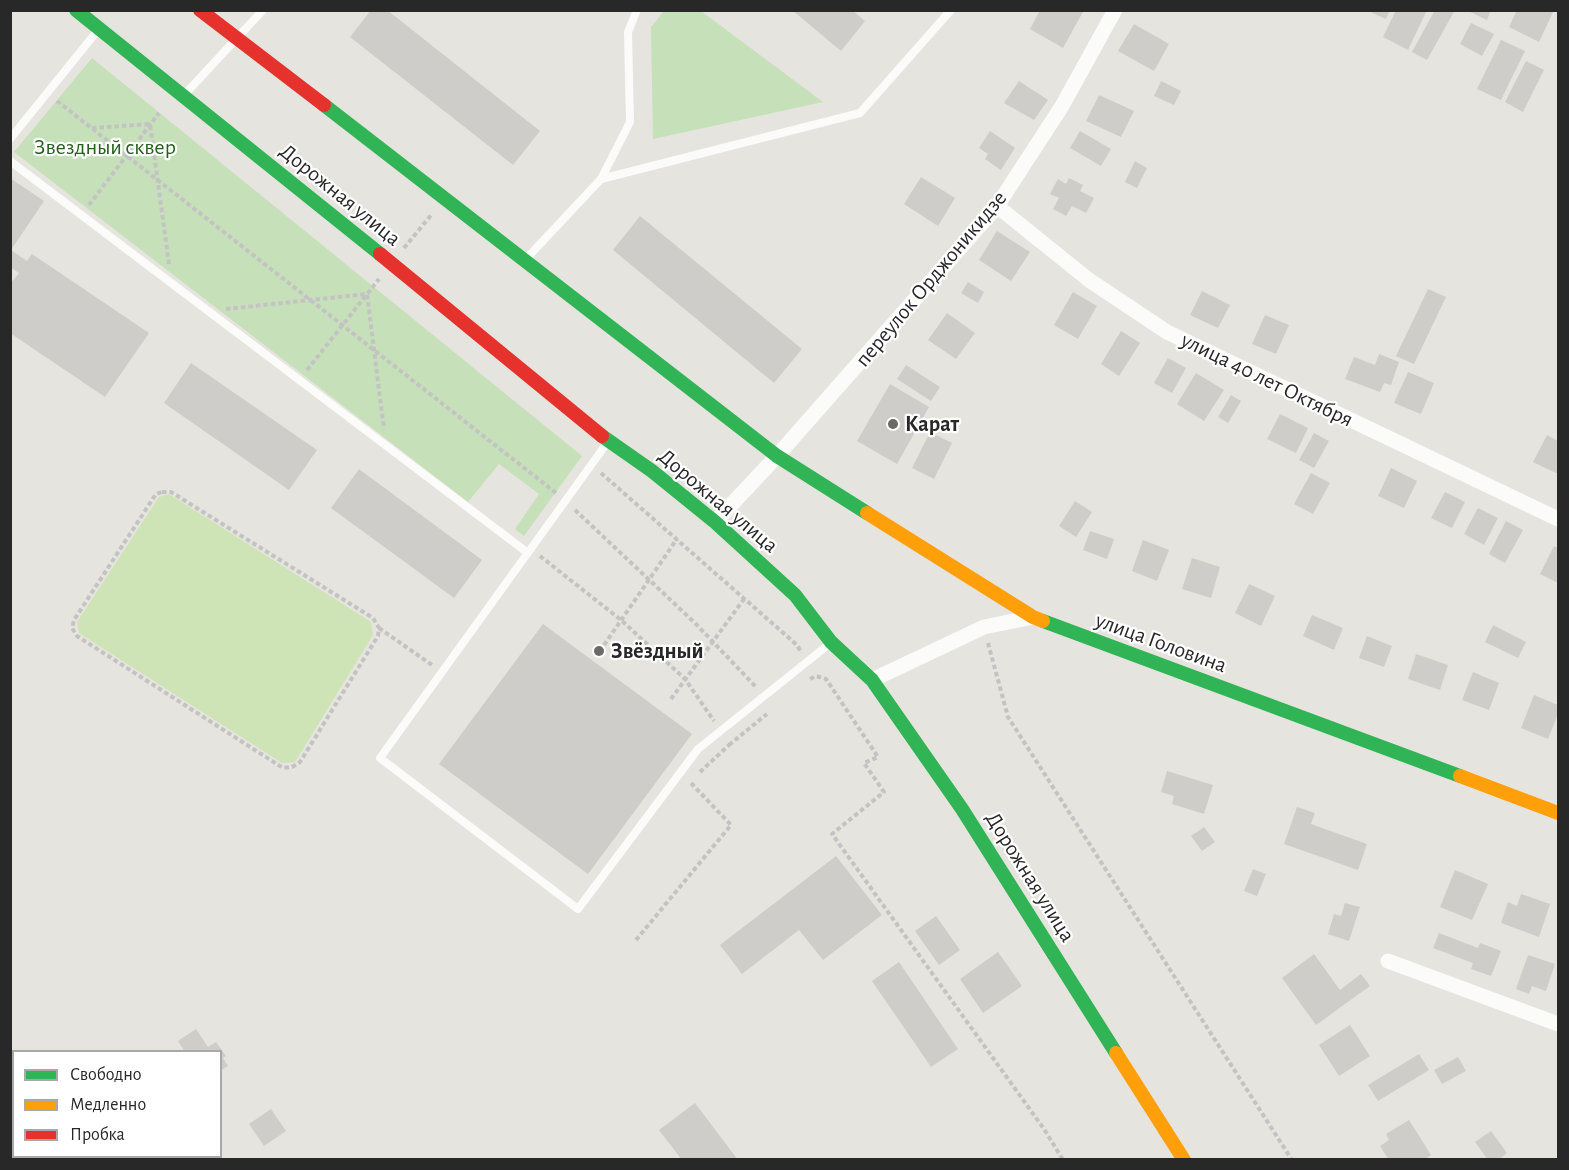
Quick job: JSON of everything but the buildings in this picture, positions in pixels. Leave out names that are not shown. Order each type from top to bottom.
[{"type":"main road","name":"Дорожная улица","points":[[76,10],[392,263],[608,441],[652,471],[715,522],[795,595],[831,642],[872,680],[962,809],[1184,1160]]},
{"type":"main road","name":"улица Головина","points":[[200,10],[777,456],[1033,617],[1558,813]]},
{"type":"street","name":"переулок Орджоникидзе","points":[[715,522],[777,456],[997,206],[1062,106],[1115,10]]},
{"type":"street","name":"улица 40 лет Октября","points":[[997,206],[1089,280],[1167,332],[1558,519]]},
{"type":"street","points":[[872,680],[984,627],[1033,617]]},
{"type":"street","points":[[1388,961],[1558,1024]]},
{"type":"lane","points":[[183,96],[263,10]]},
{"type":"lane","points":[[525,260],[602,178],[630,122],[628,32],[637,10]]},
{"type":"lane","points":[[602,178],[860,113],[951,10]]},
{"type":"lane","points":[[10,139],[99,29]]},
{"type":"lane","points":[[10,161],[528,553]]},
{"type":"lane","points":[[608,441],[380,758],[578,909],[698,749],[831,642]]},
{"type":"path","points":[[47,93],[565,501],[712,641],[775,708],[729,745],[690,782],[731,825],[636,940]]},
{"type":"path","points":[[81,215],[159,113]]},
{"type":"path","points":[[92,128],[150,124]]},
{"type":"path","points":[[150,124],[171,283]]},
{"type":"path","points":[[300,381],[444,198]]},
{"type":"path","points":[[207,310],[367,294]]},
{"type":"path","points":[[367,294],[386,438]]},
{"type":"path","points":[[592,464],[797,645],[816,676],[826,680],[878,757],[864,763],[884,792],[832,834],[1037,1119],[1063,1160]]},
{"type":"path","points":[[379,628],[378,636],[300,762],[292,767],[283,768],[77,636],[72,628],[74,620],[156,494],[171,492],[373,618],[379,628],[441,672]]},
{"type":"path","points":[[604,645],[677,539]]},
{"type":"path","points":[[538,555],[621,620],[686,679],[729,745]]},
{"type":"path","points":[[672,699],[744,599]]},
{"type":"path","points":[[984,627],[1008,717],[1292,1160]]},
{"type":"path","points":[[802,685],[816,676]]},
{"type":"green space","points":[[664,11],[701,11],[823,102],[653,139],[651,27]]},
{"type":"green space","name":"Звездный сквер","points":[[92,58],[582,456],[524,536],[515,529],[539,494],[499,464],[468,502],[14,152]]},
{"type":"green space","points":[[169,494],[371,622],[373,635],[295,762],[282,763],[79,633],[77,622],[159,497]]},
{"type":"traffic: fast","points":[[76,10],[380,254]]},
{"type":"traffic: fast","points":[[324,105],[777,456],[867,513]]},
{"type":"traffic: fast","points":[[602,436],[652,471],[715,522],[795,595],[831,642],[872,680],[962,809],[1116,1053]]},
{"type":"traffic: fast","points":[[1043,621],[1460,776]]},
{"type":"traffic: slow","points":[[867,513],[1033,617],[1043,621]]},
{"type":"traffic: slow","points":[[1460,776],[1558,813]]},
{"type":"traffic: slow","points":[[1116,1053],[1184,1160]]},
{"type":"traffic: jam","points":[[200,10],[324,105]]},
{"type":"traffic: jam","points":[[380,254],[602,436]]},
{"type":"place","name":"Карат","points":[[893,424]]},
{"type":"place","name":"Звёздный","points":[[599,651]]}]
